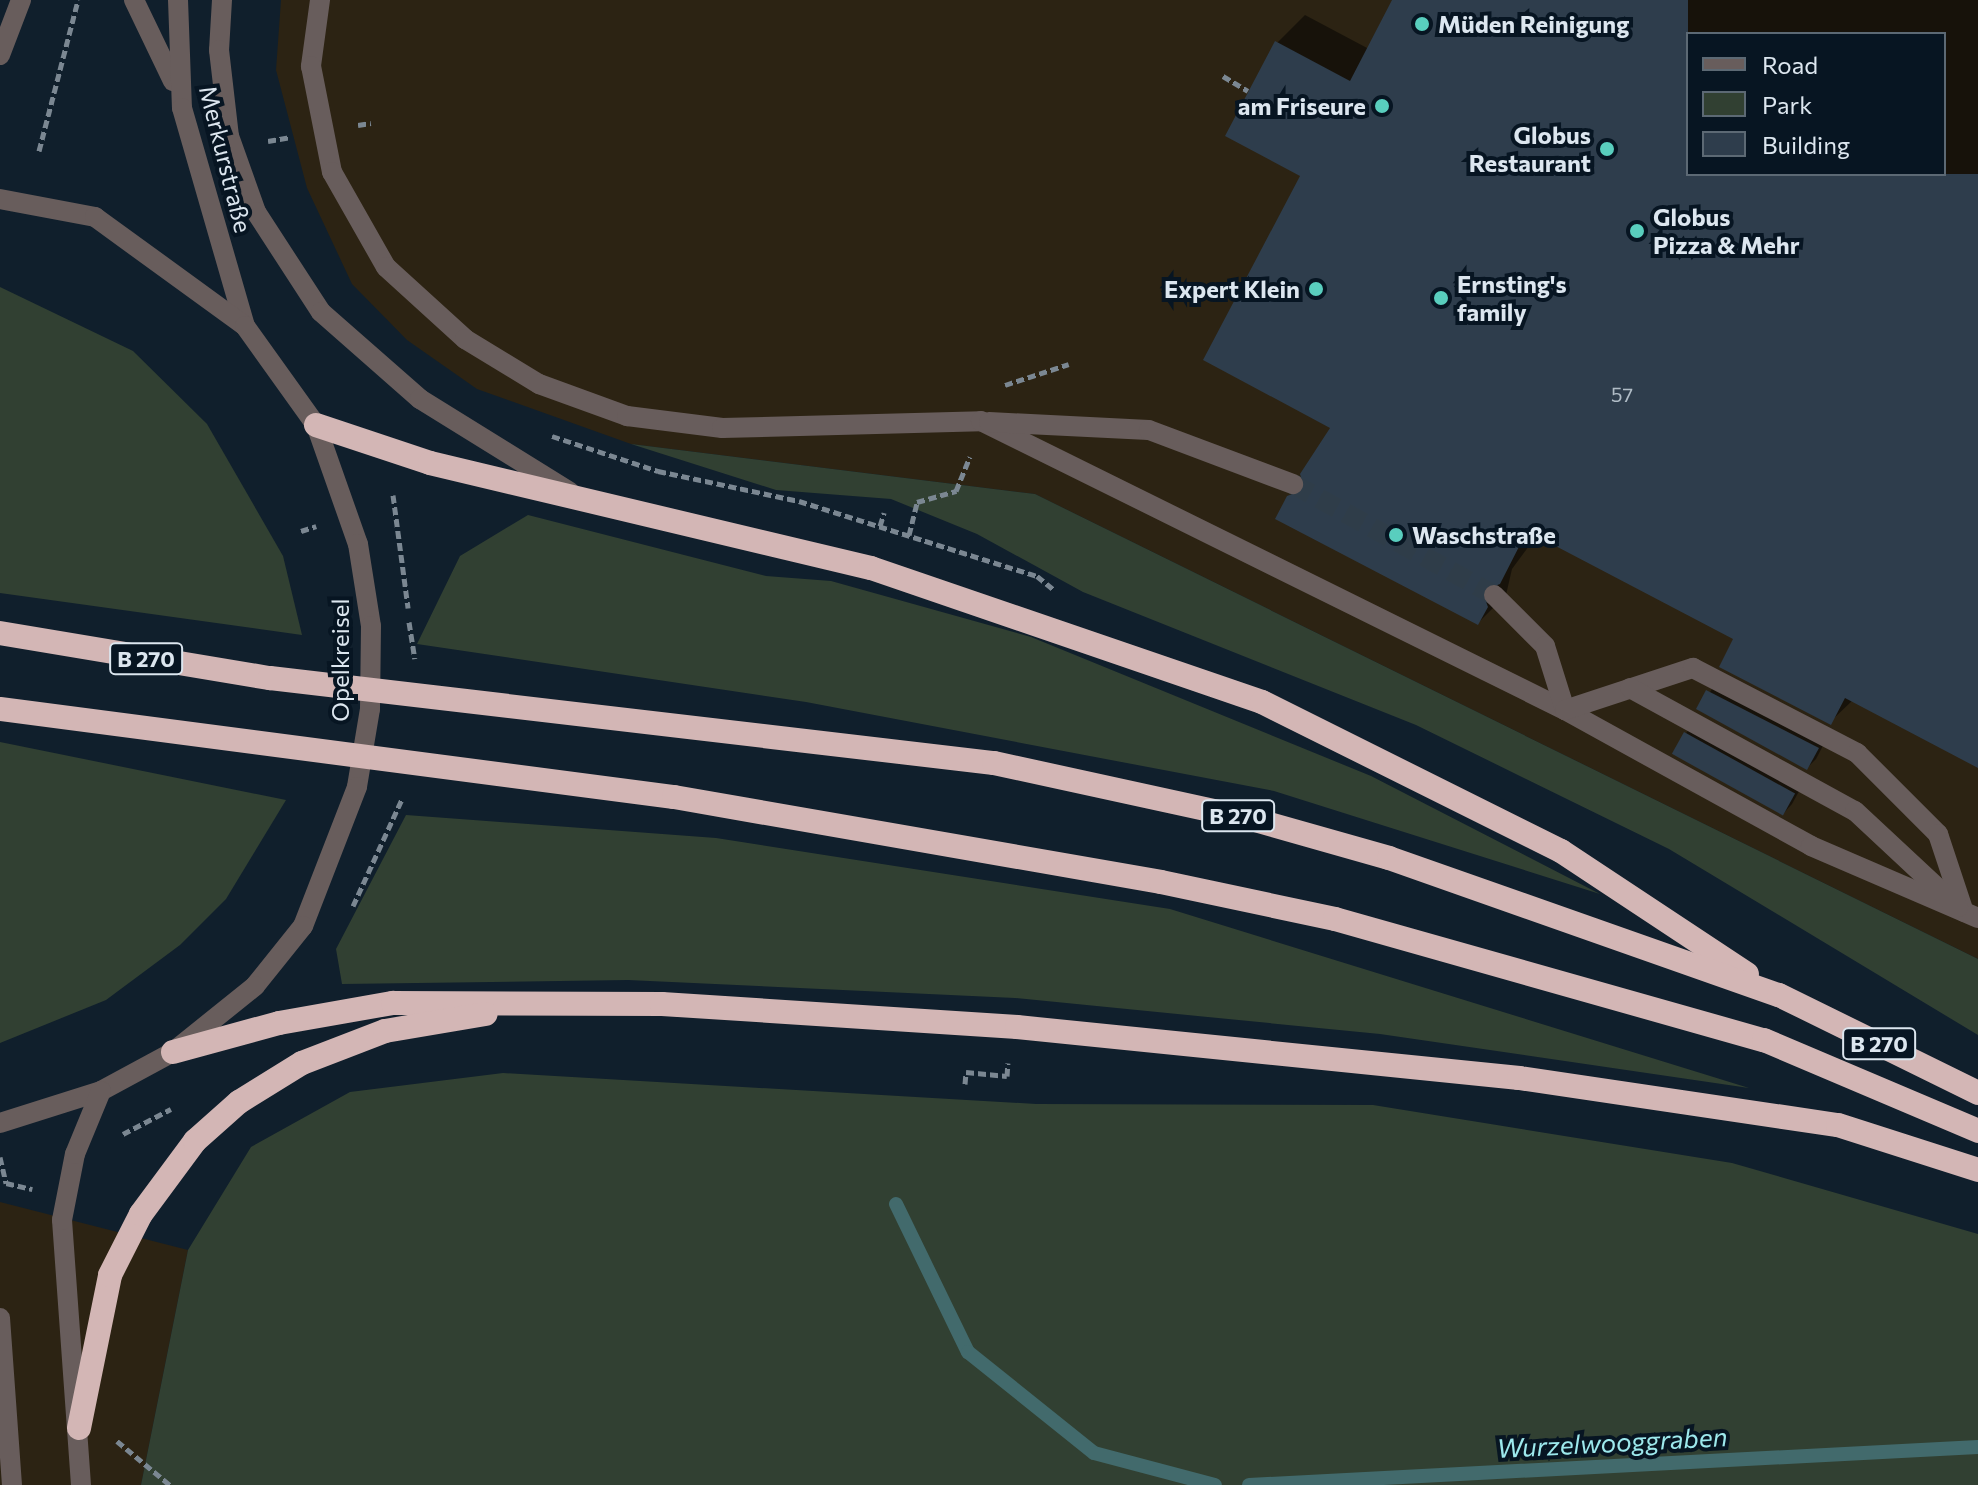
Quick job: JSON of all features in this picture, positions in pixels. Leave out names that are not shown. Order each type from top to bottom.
[{"type":"highway","points":[[316,425],[430,463],[871,568],[1262,702],[1561,851],[1779,995]]},
{"type":"highway","name":"B 270","points":[[0,633],[292,680],[994,763],[1255,820],[1389,858],[1779,995],[1978,1093]]},
{"type":"highway","name":"B 270","points":[[0,709],[971,843],[1335,919],[1764,1040],[1978,1131]]},
{"type":"highway","points":[[173,1052],[279,1023],[393,1003],[547,1003],[1017,1027],[1519,1078],[1838,1125],[1978,1170]]},
{"type":"highway","points":[[79,1428],[110,1275],[141,1214],[195,1141],[239,1102],[316,1058],[385,1031],[547,1003]]},
{"type":"street","points":[[1,41],[21,0]]},
{"type":"street","points":[[134,0],[154,31],[182,108]]},
{"type":"street","name":"Merkurstraße","points":[[178,0],[182,108],[245,326]]},
{"type":"street","points":[[222,0],[219,50],[229,136],[256,212],[321,312],[420,399],[580,498]]},
{"type":"street","points":[[320,0],[311,66],[332,172],[386,267],[465,339],[539,384],[627,416],[722,428],[981,421],[1149,430],[1293,484]]},
{"type":"street","name":"Opelkreisel","points":[[0,199],[95,217],[245,326],[316,425],[358,544],[371,626],[370,709],[357,787],[303,926],[255,986],[173,1052],[101,1091],[0,1123]]},
{"type":"street","points":[[981,421],[1565,710],[1811,846],[1971,915]]},
{"type":"street","points":[[1494,595],[1545,646],[1565,710]]},
{"type":"street","points":[[1565,710],[1693,668],[1857,753],[1938,834],[1971,915]]},
{"type":"street","points":[[1630,688],[1855,811],[1971,915]]},
{"type":"street","points":[[81,1485],[62,1220],[75,1154],[101,1091]]},
{"type":"street","points":[[0,1318],[12,1485]]},
{"type":"path","points":[[39,151],[78,0]]},
{"type":"path","points":[[1223,76],[1248,91]]},
{"type":"path","points":[[909,535],[917,502],[956,491],[970,458]]},
{"type":"path","points":[[880,526],[884,513]]},
{"type":"path","points":[[965,1084],[966,1072],[1007,1076],[1009,1060]]},
{"type":"path","points":[[0,1156],[6,1183],[39,1191]]},
{"type":"path","points":[[117,1441],[170,1485]]},
{"type":"shaded area","points":[[281,0],[1978,0],[1978,959],[1035,494],[631,444],[477,389],[407,340],[352,284],[307,188],[276,70]]},
{"type":"shaded area","points":[[0,1202],[188,1250],[141,1485],[0,1485]]},
{"type":"green space","points":[[0,287],[133,351],[207,424],[283,556],[302,635],[0,593]]},
{"type":"green space","points":[[631,444],[1035,494],[1978,959],[1978,1035],[1669,849],[1416,725],[1083,592],[977,534],[891,499],[776,490]]},
{"type":"green space","points":[[528,515],[766,576],[831,581],[1031,637],[1371,776],[1600,894],[1274,791],[806,702],[417,644],[460,556]]},
{"type":"green space","points":[[0,742],[286,800],[226,899],[180,945],[106,1000],[0,1043]]},
{"type":"green space","points":[[406,815],[716,838],[1170,909],[1749,1088],[1380,1034],[1015,998],[628,980],[342,984],[336,949]]},
{"type":"green space","points":[[503,1073],[1036,1104],[1373,1105],[1732,1163],[1978,1234],[1978,1485],[141,1485],[188,1250],[251,1147],[350,1092]]},
{"type":"building","points":[[1392,0],[1688,0],[1686,176],[1978,174],[1978,768],[1845,698],[1831,725],[1719,667],[1733,639],[1527,531],[1500,584],[1482,591],[1488,607],[1478,625],[1275,519],[1287,496],[1305,489],[1300,474],[1330,428],[1203,360],[1300,176],[1225,136],[1275,41],[1350,81]]},
{"type":"building","points":[[1706,690],[1819,748],[1807,770],[1696,709]]},
{"type":"building","points":[[1684,732],[1795,794],[1783,815],[1672,754]]},
{"type":"waterway","name":"Wurzelwooggraben","points":[[896,1204],[968,1352],[1094,1453],[1215,1485]]},
{"type":"waterway","name":"Wurzelwooggraben","points":[[1249,1485],[1978,1447]]},
{"type":"tunnel","points":[[1293,484],[1494,595]]},
{"type":"place","name":"Müden Reinigung","points":[[1422,24]]},
{"type":"place","name":"am Friseure","points":[[1382,106]]},
{"type":"place","name":"Globus Restaurant","points":[[1607,149]]},
{"type":"place","name":"Globus Pizza & Mehr","points":[[1637,231]]},
{"type":"place","name":"Expert Klein","points":[[1316,289]]},
{"type":"place","name":"Ernsting's family","points":[[1441,298]]},
{"type":"place","name":"Waschstraße","points":[[1396,535]]}]
